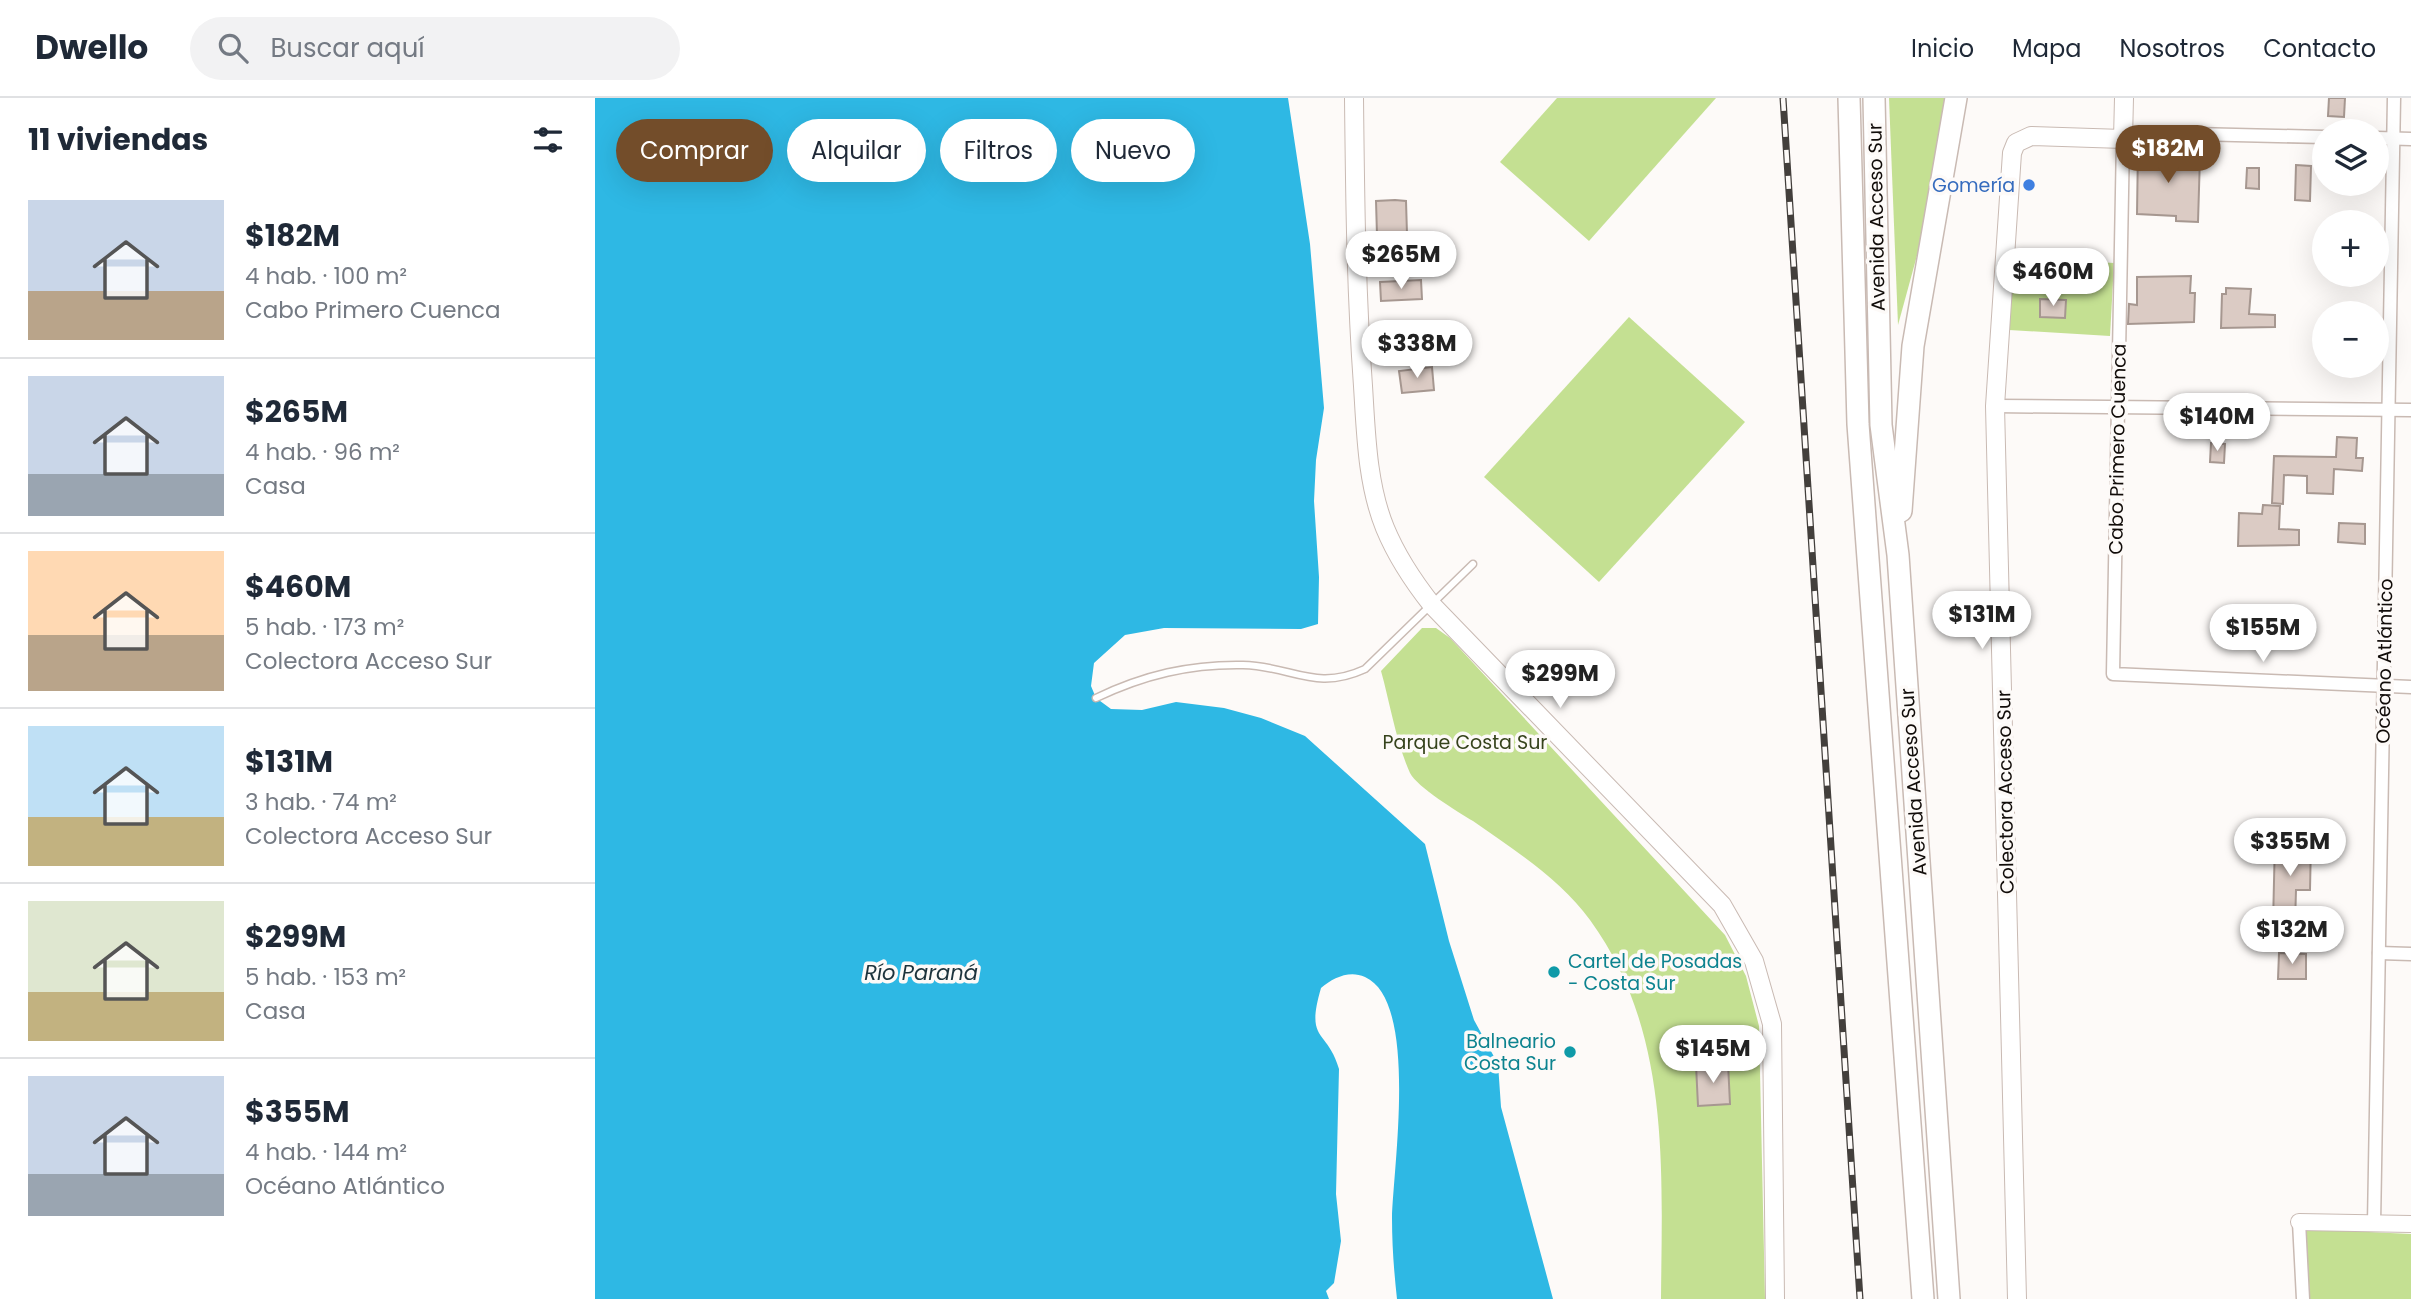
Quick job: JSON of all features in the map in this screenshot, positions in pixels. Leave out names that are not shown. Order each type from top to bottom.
[{"type":"highway","name":"Avenida Acceso Sur","points":[[1849,98],[1858,424],[1923,1299]]},
{"type":"highway","name":"Avenida Acceso Sur","points":[[1874,98],[1881,425],[1898,555],[1949,1299]]},
{"type":"highway","points":[[1898,555],[1913,346],[1957,98]]},
{"type":"main road","points":[[1354,98],[1357,304],[1373,481],[1384,526],[1397,554],[1432,605],[1721,905],[1754,961],[1772,1024],[1775,1299]]},
{"type":"main road","name":"Cabo Primero Cuenca","points":[[2123,139],[2124,98]]},
{"type":"main road","name":"Colectora Acceso Sur","points":[[2017,1299],[1995,407],[2012,153],[2016,143],[2031,135],[2123,139]]},
{"type":"street","name":"Océano Atlántico","points":[[2374,1224],[2394,98]]},
{"type":"street","points":[[2123,139],[2194,134],[2312,136]]},
{"type":"street","points":[[2389,138],[2411,139]]},
{"type":"street","name":"Cabo Primero Cuenca","points":[[2123,139],[2113,674],[2384,686]]},
{"type":"street","points":[[1995,407],[2411,411]]},
{"type":"street","points":[[2384,686],[2411,687]]},
{"type":"street","points":[[2379,953],[2411,954]]},
{"type":"street","points":[[2303,1299],[2299,1222],[2411,1224]]},
{"type":"lane","points":[[1096,698],[1130,682],[1168,670],[1203,667],[1245,665],[1315,680],[1343,679],[1365,669],[1473,564]]},
{"type":"green space","points":[[1557,98],[1716,98],[1589,241],[1500,162]]},
{"type":"green space","points":[[1889,98],[1945,98],[1927,219],[1898,325]]},
{"type":"green space","points":[[2013,257],[2114,263],[2110,336],[2009,330]]},
{"type":"green space","points":[[1629,317],[1745,422],[1599,582],[1484,477]]},
{"type":"green space","name":"Parque Costa Sur","points":[[1422,628],[1436,628],[1450,638],[1725,935],[1746,976],[1759,1026],[1765,1299],[1661,1299],[1662,1201],[1656,1102],[1648,1054],[1635,1008],[1616,963],[1578,905],[1551,878],[1429,792],[1410,773],[1397,736],[1381,671]]},
{"type":"green space","points":[[2306,1229],[2411,1234],[2411,1299],[2310,1299]]},
{"type":"water","name":"Río Paraná","points":[[595,98],[1288,98],[1310,244],[1324,408],[1316,460],[1314,501],[1319,577],[1318,624],[1301,629],[1164,628],[1125,635],[1094,663],[1091,686],[1096,698],[1111,709],[1142,710],[1176,702],[1224,708],[1261,718],[1305,736],[1425,844],[1449,941],[1474,1020],[1498,1064],[1501,1107],[1553,1299],[1397,1299],[1392,1218],[1398,1126],[1398,1051],[1392,1018],[1382,992],[1365,977],[1353,974],[1336,978],[1321,988],[1315,1018],[1320,1034],[1339,1069],[1336,1194],[1341,1241],[1334,1283],[1326,1291],[1329,1299],[595,1299]]},
{"type":"building","points":[[2329,98],[2345,98],[2344,117],[2328,116]]},
{"type":"building","points":[[2138,147],[2152,148],[2152,152],[2200,156],[2198,222],[2176,221],[2176,216],[2137,214]]},
{"type":"building","points":[[2296,165],[2311,166],[2310,201],[2295,200]]},
{"type":"building","points":[[2247,168],[2259,168],[2259,189],[2246,188]]},
{"type":"building","points":[[1376,201],[1406,201],[1407,234],[1377,235]]},
{"type":"building","points":[[2191,276],[2190,293],[2195,293],[2194,322],[2128,324],[2129,304],[2137,305],[2137,277]]},
{"type":"building","points":[[1421,280],[1422,299],[1381,301],[1380,282]]},
{"type":"building","points":[[2226,288],[2251,289],[2249,314],[2275,315],[2275,327],[2221,328],[2222,294],[2226,294]]},
{"type":"building","points":[[2040,299],[2066,300],[2065,318],[2040,317]]},
{"type":"building","points":[[1432,367],[1434,390],[1402,393],[1399,371]]},
{"type":"building","points":[[2337,437],[2357,438],[2356,458],[2363,458],[2362,471],[2334,469],[2333,494],[2307,493],[2307,476],[2284,475],[2283,504],[2272,503],[2274,456],[2336,457]]},
{"type":"building","points":[[2211,443],[2225,444],[2224,463],[2210,462]]},
{"type":"building","points":[[2263,505],[2280,506],[2279,529],[2299,530],[2299,545],[2238,546],[2239,513],[2262,514]]},
{"type":"building","points":[[2339,523],[2365,524],[2365,544],[2338,542]]},
{"type":"building","points":[[2275,839],[2311,842],[2310,890],[2296,890],[2295,925],[2273,924]]},
{"type":"building","points":[[2279,953],[2306,954],[2306,979],[2278,979]]},
{"type":"building","points":[[1728,1063],[1730,1104],[1698,1106],[1696,1065]]},
{"type":"railway","points":[[1783,98],[1860,1299]]},
{"type":"place","name":"Gomería","points":[[2029,185]]},
{"type":"place","name":"Cartel de Posadas - Costa Sur","points":[[1554,972]]},
{"type":"place","name":"Balneario Costa Sur","points":[[1570,1052]]}]
